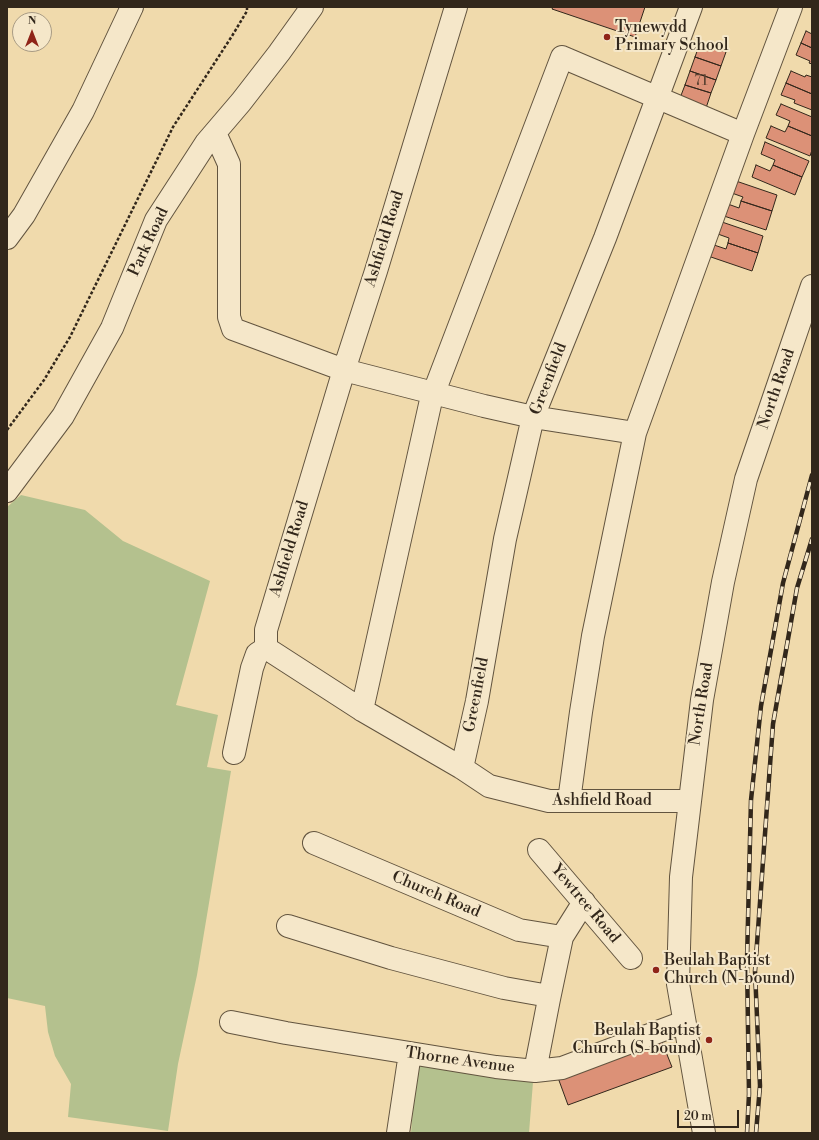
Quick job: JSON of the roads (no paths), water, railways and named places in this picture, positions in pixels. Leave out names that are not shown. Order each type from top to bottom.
[{"type":"street","points":[[7,238],[24,215],[83,111],[132,7]]},
{"type":"street","name":"Park Road","points":[[7,491],[63,416],[112,328],[156,220],[206,143],[279,54],[312,7]]},
{"type":"street","name":"Ashfield Road","points":[[456,7],[376,271],[344,370],[266,630],[266,648],[362,710],[462,768],[489,786],[549,801],[689,801]]},
{"type":"street","name":"Greenfield","points":[[462,768],[477,701],[505,539],[533,418],[602,245],[658,99],[691,7]]},
{"type":"street","points":[[568,801],[593,636],[635,433],[743,134],[791,7]]},
{"type":"street","points":[[362,710],[433,393],[562,57],[743,134]]},
{"type":"street","points":[[215,133],[229,164],[229,317],[233,329],[344,370],[533,418],[635,433]]},
{"type":"street","name":"North Road","points":[[704,1133],[678,984],[681,877],[689,801],[702,700],[723,582],[746,479],[812,286]]},
{"type":"street","points":[[234,753],[252,668],[258,654],[266,648]]},
{"type":"street","name":"Church Road","points":[[314,843],[519,930],[562,937]]},
{"type":"street","name":"Yewtree Road","points":[[539,850],[631,958]]},
{"type":"street","points":[[535,1071],[562,937],[584,902]]},
{"type":"street","points":[[288,926],[391,958],[504,988],[549,996]]},
{"type":"street","name":"Thorne Avenue","points":[[231,1022],[286,1033],[496,1067],[535,1071],[562,1068],[684,1022]]},
{"type":"street","points":[[398,1133],[410,1053]]},
{"type":"railway","points":[[747,1133],[749,1094],[747,960],[751,800],[761,706],[783,583],[812,475]]},
{"type":"railway","points":[[756,1133],[760,1086],[755,971],[773,724],[797,588],[812,539]]},
{"type":"place","name":"Tynewydd Primary School","points":[[607,37]]},
{"type":"place","name":"Beulah Baptist Church (N-bound)","points":[[656,970]]},
{"type":"place","name":"Beulah Baptist Church (S-bound)","points":[[709,1040]]}]
